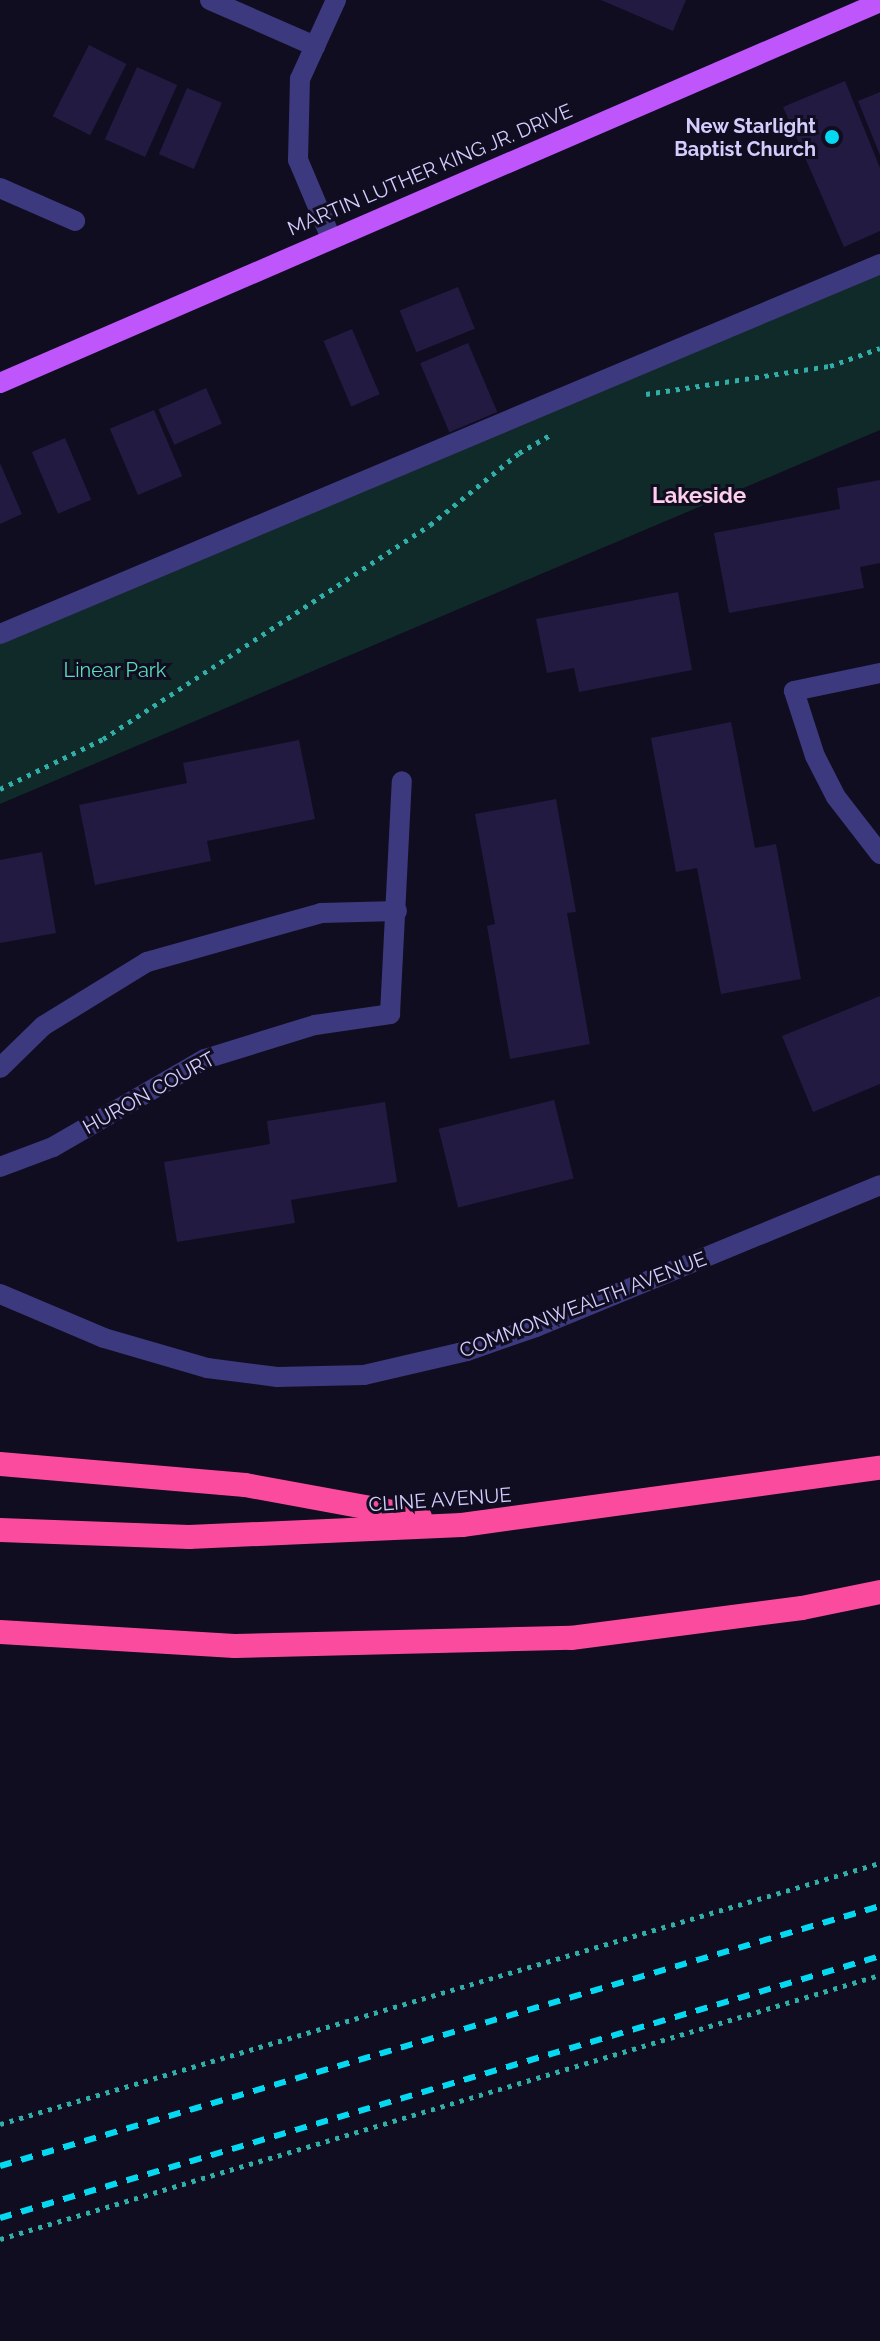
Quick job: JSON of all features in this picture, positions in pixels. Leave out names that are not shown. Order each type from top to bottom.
[{"type":"highway","points":[[0,1464],[245,1485],[462,1525]]},
{"type":"highway","name":"CLINE AVENUE","points":[[0,1530],[189,1537],[462,1525],[880,1468]]},
{"type":"highway","points":[[0,1632],[235,1646],[571,1638],[802,1608],[880,1592]]},
{"type":"main road","name":"MARTIN LUTHER KING JR. DRIVE","points":[[0,383],[873,6]]},
{"type":"street","points":[[210,0],[315,46]]},
{"type":"street","points":[[331,238],[298,160],[300,79],[336,0]]},
{"type":"street","points":[[846,0],[873,6]]},
{"type":"street","points":[[0,188],[75,221]]},
{"type":"street","points":[[0,634],[880,264]]},
{"type":"street","points":[[880,673],[794,691],[815,756],[836,797],[880,854]]},
{"type":"street","name":"HURON COURT","points":[[0,1167],[53,1147],[205,1059],[315,1025],[390,1014],[402,781]]},
{"type":"street","points":[[0,1068],[43,1026],[147,962],[321,913],[397,911]]},
{"type":"street","name":"COMMONWEALTH AVENUE","points":[[0,1294],[104,1338],[207,1368],[277,1377],[364,1375],[467,1351],[536,1327],[880,1185]]},
{"type":"path","points":[[631,396],[830,366],[880,348]]},
{"type":"path","points":[[0,789],[103,739],[430,525],[519,453],[557,431]]},
{"type":"path","points":[[0,2124],[880,1863]]},
{"type":"path","points":[[0,2239],[880,1975]]},
{"type":"green space","name":"Linear Park","points":[[880,264],[880,430],[0,804],[0,634]]},
{"type":"building","points":[[601,0],[686,0],[673,31]]},
{"type":"building","points":[[89,45],[126,64],[90,135],[53,116]]},
{"type":"building","points":[[137,67],[177,85],[145,157],[105,139]]},
{"type":"building","name":"New Starlight Baptist Church","points":[[845,81],[880,168],[880,231],[844,247],[783,107]]},
{"type":"building","points":[[187,88],[222,103],[194,169],[159,154]]},
{"type":"building","points":[[880,92],[880,155],[858,101]]},
{"type":"building","points":[[458,287],[475,329],[416,352],[400,311]]},
{"type":"building","points":[[352,329],[380,394],[351,406],[323,341]]},
{"type":"building","points":[[468,343],[497,412],[449,432],[420,363]]},
{"type":"building","points":[[206,388],[222,424],[174,445],[158,409]]},
{"type":"building","points":[[154,410],[182,476],[138,495],[110,429]]},
{"type":"building","points":[[65,438],[91,500],[58,514],[32,452]]},
{"type":"building","points":[[0,463],[22,514],[0,524]]},
{"type":"building","points":[[880,480],[880,563],[860,567],[864,588],[729,613],[714,533],[840,509],[837,488]]},
{"type":"building","points":[[678,592],[692,670],[579,692],[574,668],[547,673],[536,619]]},
{"type":"building","points":[[731,722],[755,848],[776,844],[801,979],[721,994],[697,868],[676,872],[651,738]]},
{"type":"building","points":[[299,740],[315,819],[207,841],[211,861],[95,885],[79,805],[187,783],[183,763]]},
{"type":"building","points":[[556,799],[576,912],[567,913],[590,1044],[510,1059],[487,926],[495,924],[475,814]]},
{"type":"building","points":[[42,852],[56,933],[0,943],[0,860]]},
{"type":"building","points":[[880,996],[880,1084],[813,1112],[782,1036]]},
{"type":"building","points":[[554,1100],[574,1179],[458,1207],[439,1129]]},
{"type":"building","points":[[385,1102],[397,1182],[291,1200],[295,1223],[177,1242],[164,1162],[270,1144],[267,1121]]},
{"type":"railway","points":[[0,2166],[880,1906]]},
{"type":"railway","points":[[0,2218],[880,1956]]},
{"type":"place","name":"New Starlight Baptist Church","points":[[832,137]]},
{"type":"district","name":"Lakeside","points":[[699,496]]}]
